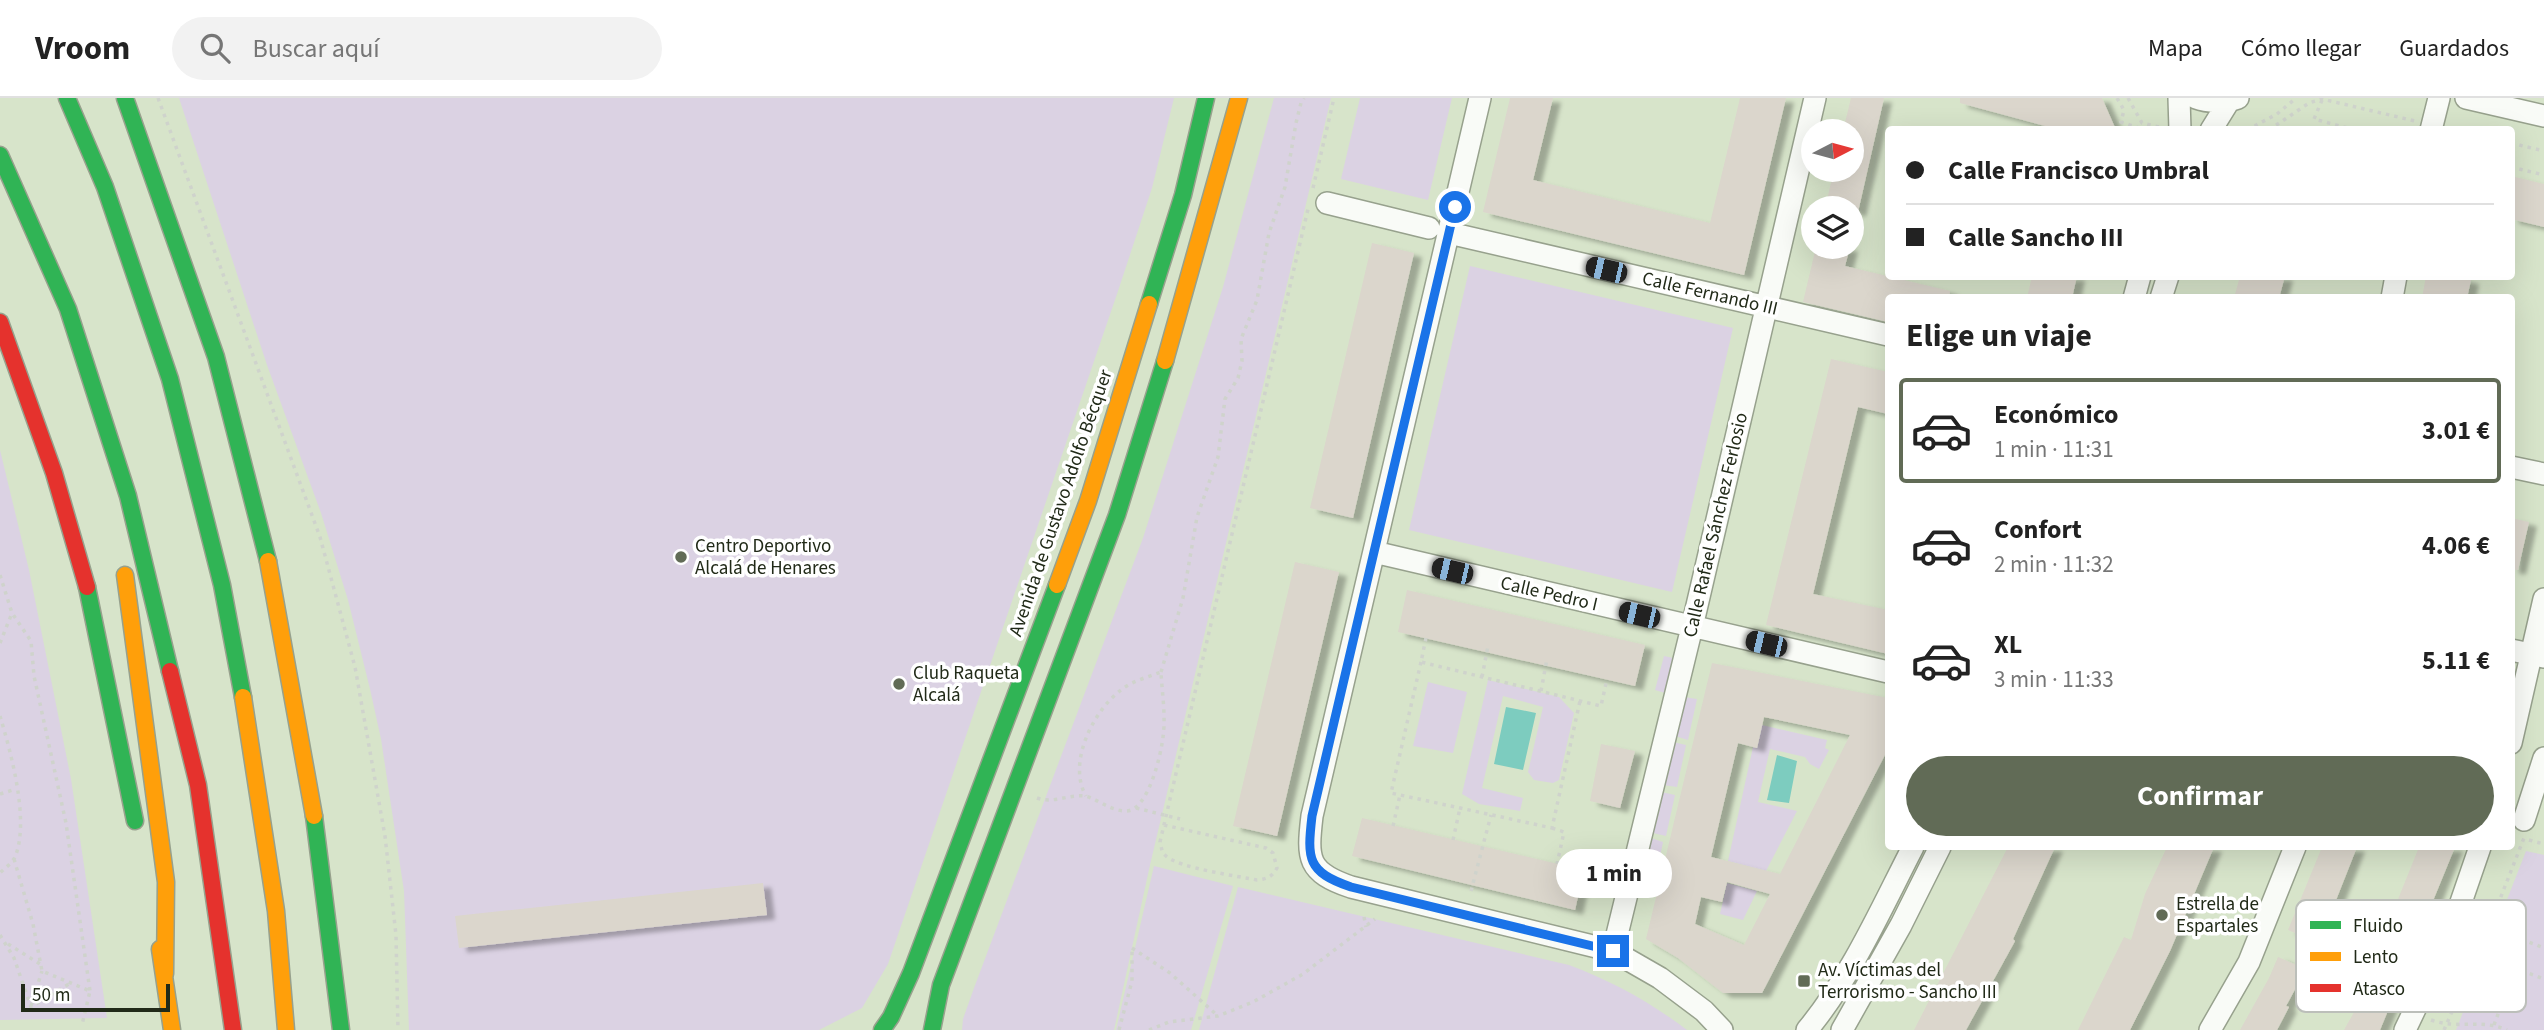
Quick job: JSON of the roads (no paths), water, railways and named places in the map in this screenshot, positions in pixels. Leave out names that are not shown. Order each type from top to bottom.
[{"type":"main road","points":[[67,98],[105,187],[170,379],[222,585],[253,751],[276,911],[286,1030]]},
{"type":"main road","points":[[125,98],[216,357],[272,577],[318,839],[341,1030]]},
{"type":"main road","name":"Avenida de Gustavo Adolfo Bécquer","points":[[882,1030],[891,1017],[911,973],[1088,501],[1179,208],[1206,98]]},
{"type":"main road","points":[[932,1030],[941,985],[1117,515],[1175,330],[1240,98]]},
{"type":"main road","points":[[0,155],[68,309],[135,523],[198,785],[233,1030]]},
{"type":"main road","points":[[18,196],[40,287]]},
{"type":"main road","points":[[0,322],[66,516],[96,625],[139,840]]},
{"type":"main road","points":[[122,565],[141,682],[166,882],[165,974]]},
{"type":"main road","points":[[149,894],[165,974],[172,1030]]},
{"type":"street","points":[[1480,98],[1439,231],[1374,552],[1312,816],[1309,844],[1313,865],[1329,879],[1351,887],[1613,951],[1660,978],[1704,1011],[1722,1030]]},
{"type":"street","name":"Calle Rafael Sánchez Ferlosio","points":[[1613,951],[1692,627],[1815,98]]},
{"type":"street","points":[[2179,98],[2180,126]]},
{"type":"street","points":[[2196,98],[2233,100]]},
{"type":"street","points":[[2431,126],[2439,98]]},
{"type":"street","points":[[2466,98],[2544,117]]},
{"type":"street","points":[[2214,126],[2233,100]]},
{"type":"street","name":"Calle Fernando III","points":[[1327,204],[1885,334]]},
{"type":"street","points":[[2515,468],[2544,474]]},
{"type":"street","name":"Calle Pedro I","points":[[1374,552],[1885,671]]},
{"type":"street","points":[[2515,730],[2538,656],[2544,599]]},
{"type":"street","points":[[2515,651],[2538,656]]},
{"type":"street","points":[[2527,821],[2544,758]]},
{"type":"street","points":[[1807,1030],[1828,1003],[1879,914],[1911,850]]},
{"type":"street","points":[[1842,1030],[1901,925],[1938,850]]},
{"type":"street","points":[[2210,1030],[2249,962],[2294,850]]},
{"type":"street","points":[[2462,900],[2479,850]]},
{"type":"water","points":[[1506,707],[1536,713],[1523,770],[1494,764]]},
{"type":"water","points":[[1777,755],[1797,761],[1789,803],[1767,800]]},
{"type":"place","name":"Centro Deportivo Alcalá de Henares","points":[[681,557]]},
{"type":"place","name":"Club Raqueta Alcalá","points":[[899,684]]},
{"type":"place","name":"Estrella de Espartales","points":[[2162,915]]},
{"type":"place","name":"Av. Víctimas del Terrorismo - Sancho III","points":[[1804,981]]}]
